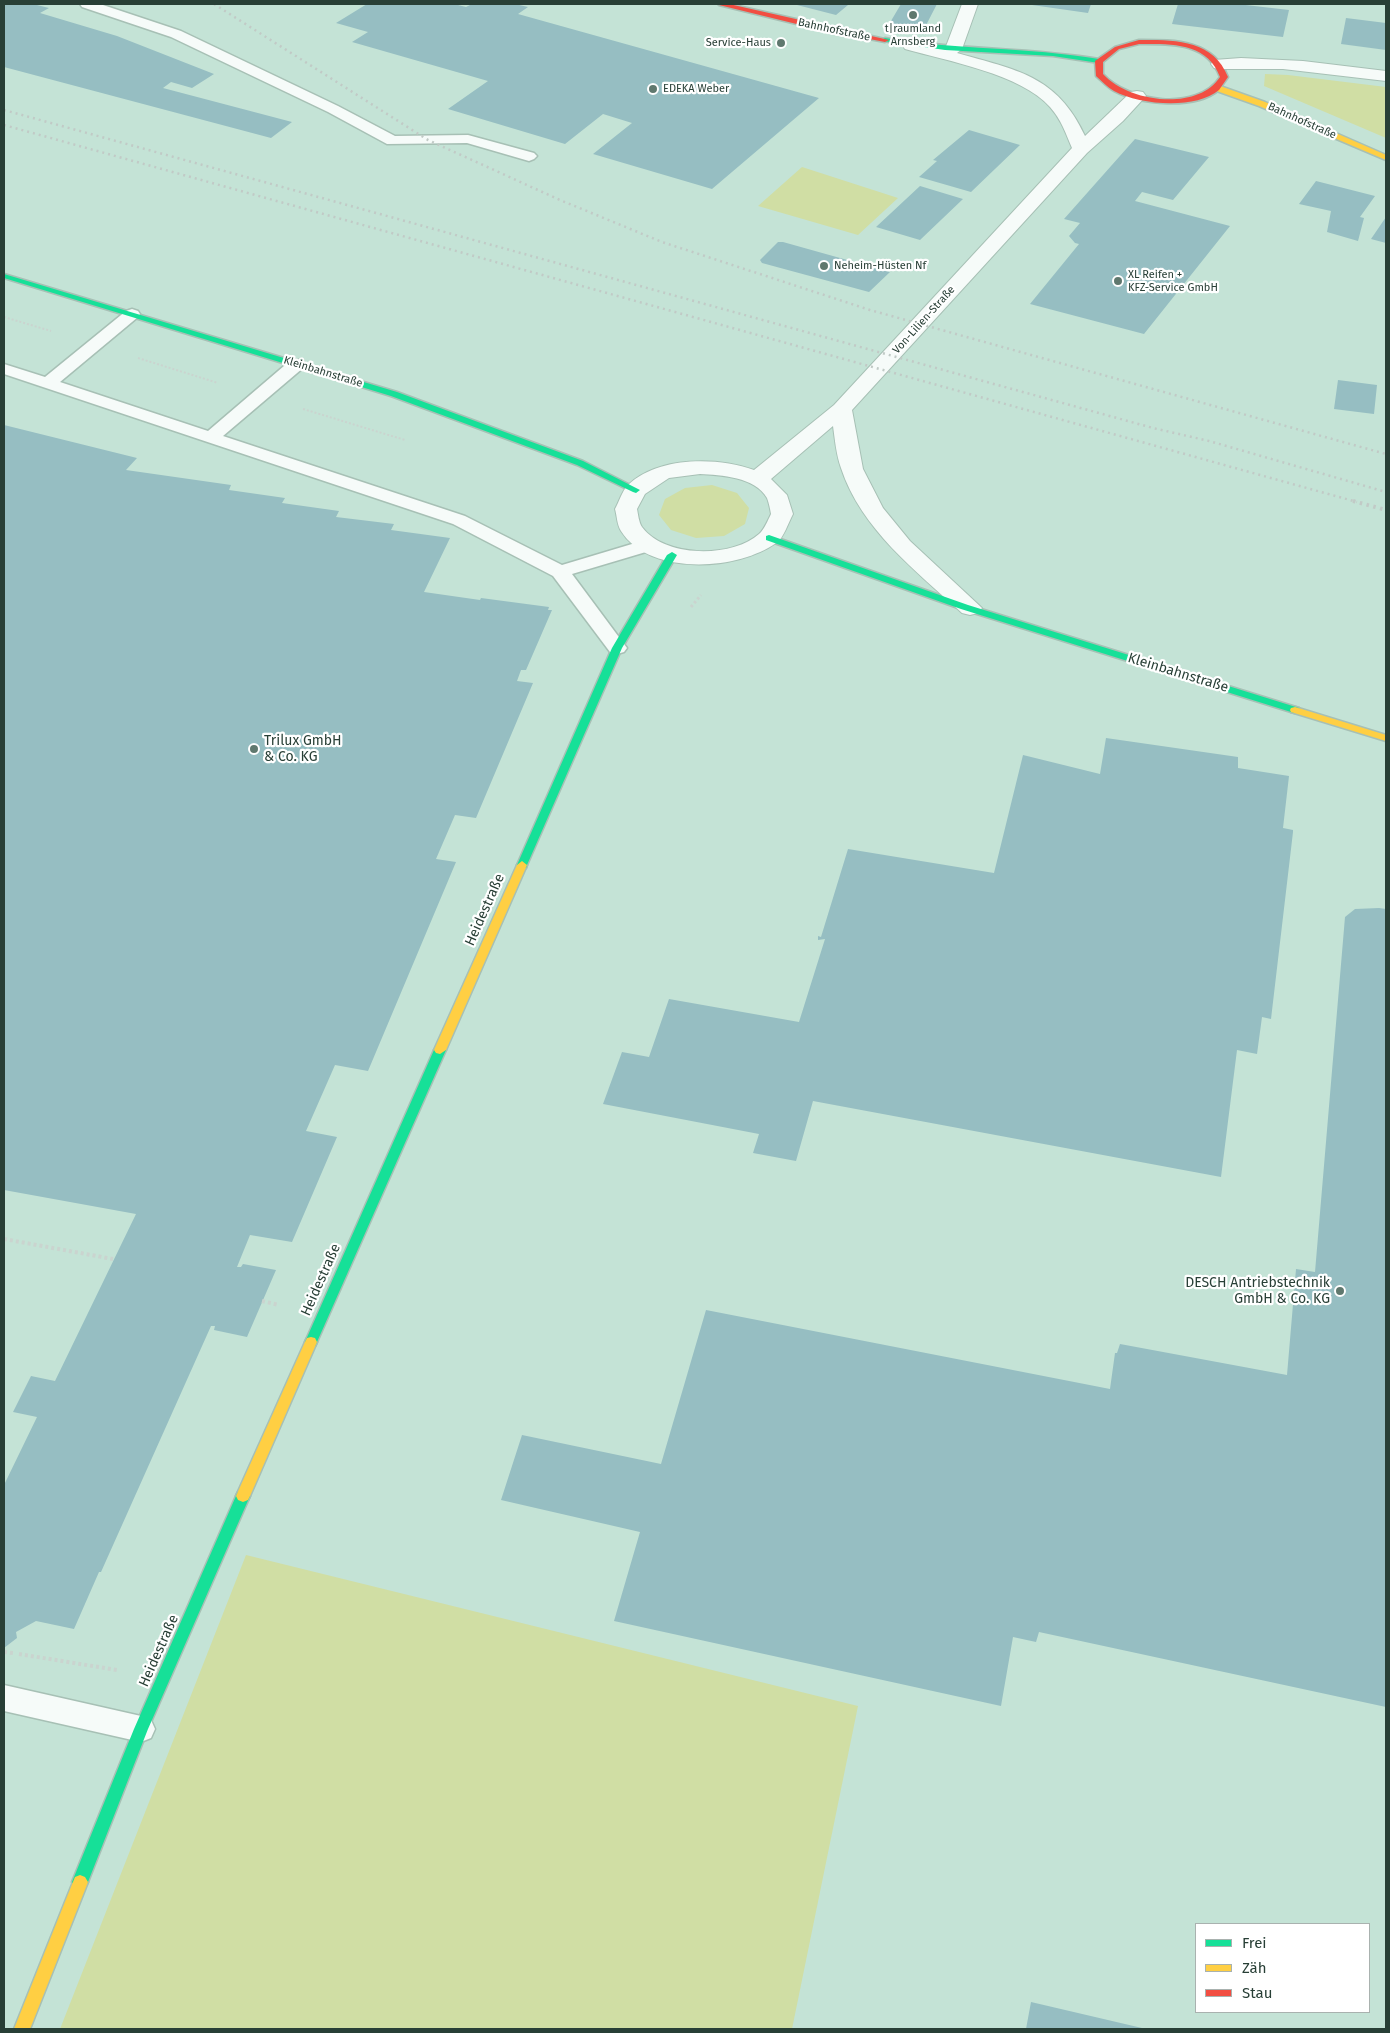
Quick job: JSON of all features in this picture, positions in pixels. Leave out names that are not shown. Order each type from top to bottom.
[{"type":"street","name":"Bahnhofstraße","points":[[721,4],[817,27],[910,45],[953,49],[1048,53],[1099,61]]},
{"type":"street","points":[[953,49],[970,4]]},
{"type":"street","points":[[1220,64],[1224,77],[1216,88],[1206,94],[1191,98],[1159,100],[1137,96],[1112,86],[1099,74],[1099,61],[1106,53],[1122,46],[1139,42],[1162,42],[1184,45],[1200,51],[1220,64],[1245,62],[1288,64],[1386,76]]},
{"type":"street","points":[[910,45],[1014,75],[1044,90],[1062,108],[1074,128],[1081,149]]},
{"type":"street","name":"Bahnhofstraße","points":[[1216,88],[1262,104],[1386,158]]},
{"type":"street","name":"Von-Lilien-Straße","points":[[757,479],[841,409],[1081,149],[1117,118],[1137,96]]},
{"type":"street","name":"Kleinbahnstraße","points":[[4,276],[394,394],[580,463],[636,490]]},
{"type":"street","name":"Kleinbahnstraße","points":[[841,409],[852,469],[866,501],[886,530],[970,608]]},
{"type":"street","points":[[700,467],[731,470],[757,479],[777,496],[782,514],[769,538],[738,554],[706,559],[672,554],[649,545],[631,529],[626,509],[636,490],[663,473],[700,467]]},
{"type":"street","name":"Kleinbahnstraße","points":[[769,538],[831,562],[970,608],[1386,738]]},
{"type":"street","name":"Heidestraße","points":[[22,2029],[141,1729],[617,648],[672,554]]},
{"type":"lane","points":[[87,4],[176,34],[333,109],[392,141],[468,138],[529,156]]},
{"type":"lane","points":[[48,384],[132,314]]},
{"type":"lane","points":[[210,438],[297,364]]},
{"type":"lane","points":[[4,369],[459,520],[560,572],[617,648]]},
{"type":"lane","points":[[560,572],[649,545]]},
{"type":"lane","points":[[4,1698],[141,1729]]},
{"type":"path","points":[[4,1239],[114,1259]]},
{"type":"path","points":[[4,1652],[164,1678]]},
{"type":"green space","points":[[1265,74],[1386,87],[1386,138],[1264,86]]},
{"type":"green space","points":[[802,167],[898,198],[858,235],[758,206]]},
{"type":"green space","points":[[712,485],[737,493],[749,508],[745,524],[724,536],[696,538],[671,530],[659,515],[665,499],[685,488]]},
{"type":"green space","points":[[246,1555],[858,1706],[792,2029],[60,2029]]},
{"type":"building","points":[[4,4],[33,4],[49,8],[40,13],[117,36],[214,74],[192,88],[171,82],[163,88],[292,122],[271,138],[4,67]]},
{"type":"building","name":"EDEKA Weber","points":[[367,4],[454,4],[466,7],[472,4],[515,4],[528,7],[518,14],[819,98],[712,189],[593,154],[632,123],[603,114],[565,144],[448,109],[488,81],[352,42],[368,32],[336,23]]},
{"type":"building","name":"t|raumland Arnsberg","points":[[901,4],[937,4],[923,31],[888,26]]},
{"type":"building","points":[[1025,4],[1091,4],[1088,13]]},
{"type":"building","points":[[1178,4],[1237,4],[1289,10],[1283,37],[1172,24]]},
{"type":"building","points":[[797,5],[848,5],[836,15]]},
{"type":"building","points":[[1346,18],[1386,23],[1386,50],[1341,44]]},
{"type":"building","points":[[969,130],[1020,145],[971,192],[919,177],[937,161],[933,160]]},
{"type":"building","points":[[1135,139],[1209,157],[1173,200],[1142,192],[1135,201],[1230,226],[1144,334],[1030,304],[1079,244],[1075,243],[1069,236],[1080,223],[1064,219]]},
{"type":"building","points":[[1316,181],[1375,196],[1360,217],[1364,218],[1358,241],[1327,232],[1331,211],[1299,204]]},
{"type":"building","points":[[920,186],[963,199],[920,240],[876,227]]},
{"type":"building","points":[[1386,217],[1386,243],[1371,239]]},
{"type":"building","name":"Neheim-Hüsten Nf","points":[[778,242],[890,272],[869,292],[762,263],[760,260]]},
{"type":"building","points":[[1338,380],[1377,385],[1374,414],[1334,409]]},
{"type":"building","name":"Trilux GmbH & Co. KG","points":[[4,425],[137,458],[126,470],[231,485],[229,490],[285,498],[282,503],[339,511],[336,517],[394,524],[391,530],[450,538],[424,592],[549,607],[548,610],[552,610],[526,670],[521,670],[517,681],[533,683],[476,818],[455,815],[436,859],[456,862],[368,1071],[335,1065],[306,1131],[337,1137],[292,1242],[250,1235],[237,1267],[241,1267],[243,1264],[276,1270],[247,1337],[214,1330],[215,1326],[211,1326],[74,1629],[36,1621],[16,1632],[17,1638],[4,1648],[4,1485],[37,1417],[13,1412],[31,1376],[55,1381],[136,1214],[4,1190]]},
{"type":"building","points":[[1106,738],[1238,757],[1238,768],[1289,776],[1283,828],[1293,830],[1293,832],[1271,1019],[1262,1017],[1257,1054],[1237,1050],[1221,1177],[813,1101],[796,1161],[753,1153],[759,1134],[603,1104],[622,1052],[649,1057],[669,999],[799,1022],[825,939],[818,940],[818,936],[821,937],[848,849],[994,873],[1023,755],[1100,774]]},
{"type":"building","name":"DESCH Antriebstechnik GmbH & Co. KG","points":[[1355,909],[1386,909],[1386,1707],[1039,1632],[1036,1642],[1013,1637],[1001,1706],[614,1621],[640,1532],[501,1500],[522,1435],[661,1464],[706,1310],[1110,1389],[1115,1353],[1117,1353],[1120,1344],[1287,1375],[1296,1269],[1315,1272],[1345,917]]},
{"type":"building","points":[[1031,2002],[1142,2028],[1142,2029],[1026,2029]]},
{"type":"railway","points":[[214,4],[428,140],[560,200],[662,242],[870,310],[1386,454]]},
{"type":"railway","points":[[4,110],[1153,428],[1209,441],[1386,492]]},
{"type":"railway","points":[[4,125],[1357,502]]},
{"type":"railway","points":[[1353,501],[1386,510]]},
{"type":"traffic: fast","points":[[885,40],[945,47],[1066,55],[1099,61]]},
{"type":"traffic: fast","points":[[4,276],[394,394],[580,463],[636,490]]},
{"type":"traffic: fast","points":[[769,538],[965,607],[1295,710]]},
{"type":"traffic: fast","points":[[522,865],[617,648],[672,555]]},
{"type":"traffic: fast","points":[[311,1342],[440,1050]]},
{"type":"traffic: fast","points":[[80,1882],[141,1729],[243,1496]]},
{"type":"traffic: slow","points":[[1217,88],[1262,104],[1386,158]]},
{"type":"traffic: slow","points":[[1295,710],[1386,738]]},
{"type":"traffic: slow","points":[[440,1050],[522,865]]},
{"type":"traffic: slow","points":[[243,1496],[311,1342]]},
{"type":"traffic: slow","points":[[22,2029],[80,1882]]},
{"type":"traffic: jam","points":[[721,4],[817,27],[885,40]]},
{"type":"traffic: jam","points":[[1139,42],[1164,42],[1202,50],[1212,56],[1220,65],[1224,77],[1215,89],[1193,98],[1181,100],[1155,100],[1120,91],[1108,84],[1099,74],[1099,61],[1117,48],[1139,42]]},
{"type":"place","name":"t|raumland Arnsberg","points":[[913,15]]},
{"type":"place","name":"Service-Haus","points":[[781,43]]},
{"type":"place","name":"EDEKA Weber","points":[[653,89]]},
{"type":"place","name":"Neheim-Hüsten Nf","points":[[824,266]]},
{"type":"place","name":"XL Reifen + KFZ-Service GmbH","points":[[1118,281]]},
{"type":"place","name":"Trilux GmbH & Co. KG","points":[[254,749]]},
{"type":"place","name":"DESCH Antriebstechnik GmbH & Co. KG","points":[[1340,1291]]}]
